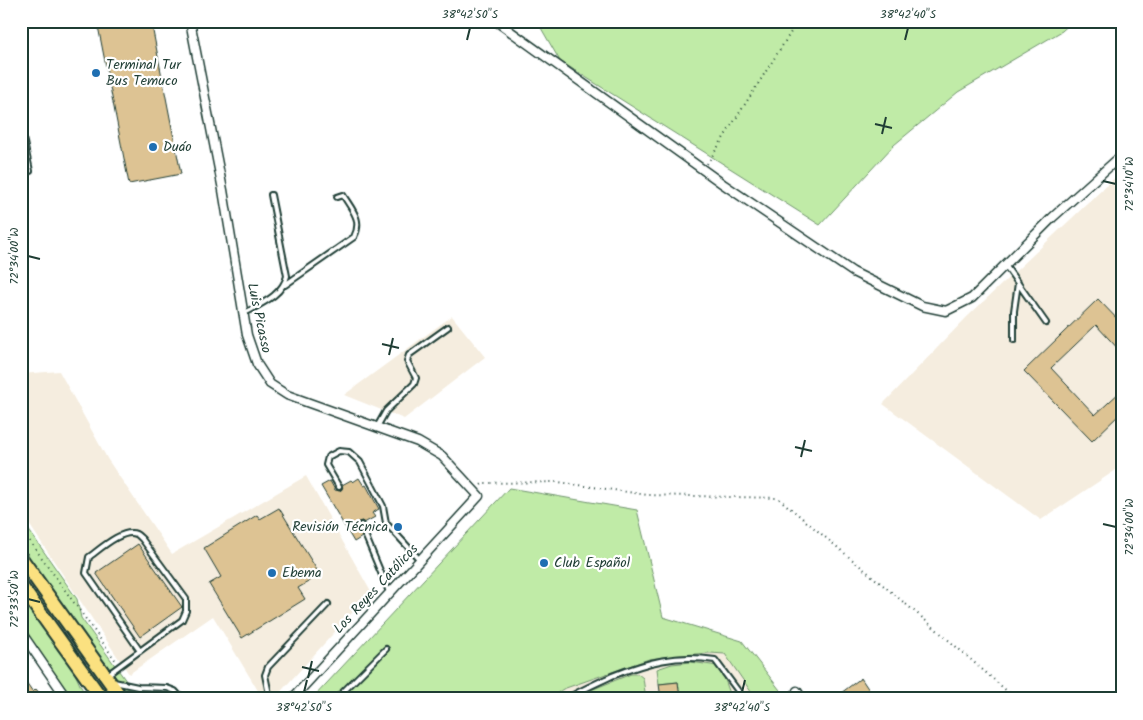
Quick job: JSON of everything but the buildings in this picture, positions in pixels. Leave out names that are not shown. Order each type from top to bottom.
[{"type":"main road","points":[[21,558],[122,699]]},
{"type":"main road","points":[[21,586],[102,699]]},
{"type":"main road","points":[[81,669],[92,699]]},
{"type":"street","name":"Luis Picasso","points":[[190,21],[207,104],[247,335],[257,364],[270,384],[287,395],[418,442],[442,456],[479,496]]},
{"type":"street","points":[[496,21],[703,170],[853,272],[922,306],[946,311],[972,298],[1052,218],[1122,155]]},
{"type":"street","name":"Los Reyes Católicos","points":[[292,699],[479,496]]},
{"type":"street","points":[[21,632],[67,699]]},
{"type":"street","points":[[797,691],[802,699]]},
{"type":"lane","points":[[21,128],[30,171]]},
{"type":"lane","points":[[270,195],[286,276],[285,285]]},
{"type":"lane","points":[[244,314],[279,292],[285,285],[354,237],[358,229],[358,221],[343,195],[337,197]]},
{"type":"lane","points":[[1005,265],[1046,323]]},
{"type":"lane","points":[[1014,340],[1014,311],[1018,284]]},
{"type":"lane","points":[[377,428],[386,411],[414,384],[416,378],[407,361],[408,355],[448,327]]},
{"type":"lane","points":[[339,487],[326,465],[328,457],[338,451],[349,452],[360,462],[384,506],[386,523],[420,560]]},
{"type":"lane","points":[[21,496],[21,511]]},
{"type":"lane","points":[[362,525],[390,593]]},
{"type":"lane","points":[[140,651],[86,573],[89,558],[122,534],[129,533],[135,533],[142,539],[186,600],[186,611],[182,620],[140,651],[119,666],[107,678],[134,686],[166,688],[175,691],[182,699]]},
{"type":"lane","points":[[270,699],[264,675],[268,667],[328,604]]},
{"type":"lane","points":[[336,699],[386,648]]},
{"type":"lane","points":[[566,699],[598,682],[643,664],[669,658],[696,657],[715,660],[744,699]]},
{"type":"path","points":[[703,170],[726,137],[798,21]]},
{"type":"path","points":[[484,484],[558,482],[648,494],[778,498],[930,624],[1016,699]]},
{"type":"path","points":[[21,529],[119,666]]},
{"type":"path","points":[[134,686],[143,699]]},
{"type":"shaded area","points":[[1122,171],[1122,466],[1041,520],[883,404],[967,317]]},
{"type":"shaded area","points":[[452,316],[485,357],[404,419],[344,395]]},
{"type":"shaded area","points":[[59,371],[108,460],[172,554],[306,476],[371,592],[274,699],[263,699],[213,616],[129,674],[21,512],[21,374]]},
{"type":"shaded area","points":[[742,641],[783,694],[777,699],[550,699],[625,644]]},
{"type":"green space","points":[[537,21],[1073,21],[1062,31],[958,92],[894,145],[820,225],[560,61]]},
{"type":"green space","name":"Club Español","points":[[509,488],[637,510],[663,617],[742,641],[783,694],[777,699],[756,699],[725,654],[710,653],[649,659],[563,689],[549,699],[312,699]]},
{"type":"green space","points":[[21,519],[77,599],[81,618],[139,699],[131,699],[21,549]]},
{"type":"green space","points":[[21,597],[72,667],[89,699],[72,699],[21,626]]},
{"type":"green space","points":[[691,662],[718,666],[732,699],[680,699],[678,682],[659,684],[657,669],[672,664]]},
{"type":"green space","points":[[631,674],[638,674],[643,678],[646,699],[575,699],[591,690]]},
{"type":"place","name":"Terminal Tur Bus Temuco","points":[[96,73]]},
{"type":"place","name":"Duáo","points":[[153,147]]},
{"type":"place","name":"Revisión Técnica","points":[[398,527]]},
{"type":"place","name":"Club Español","points":[[544,563]]},
{"type":"place","name":"Ebema","points":[[272,573]]}]
